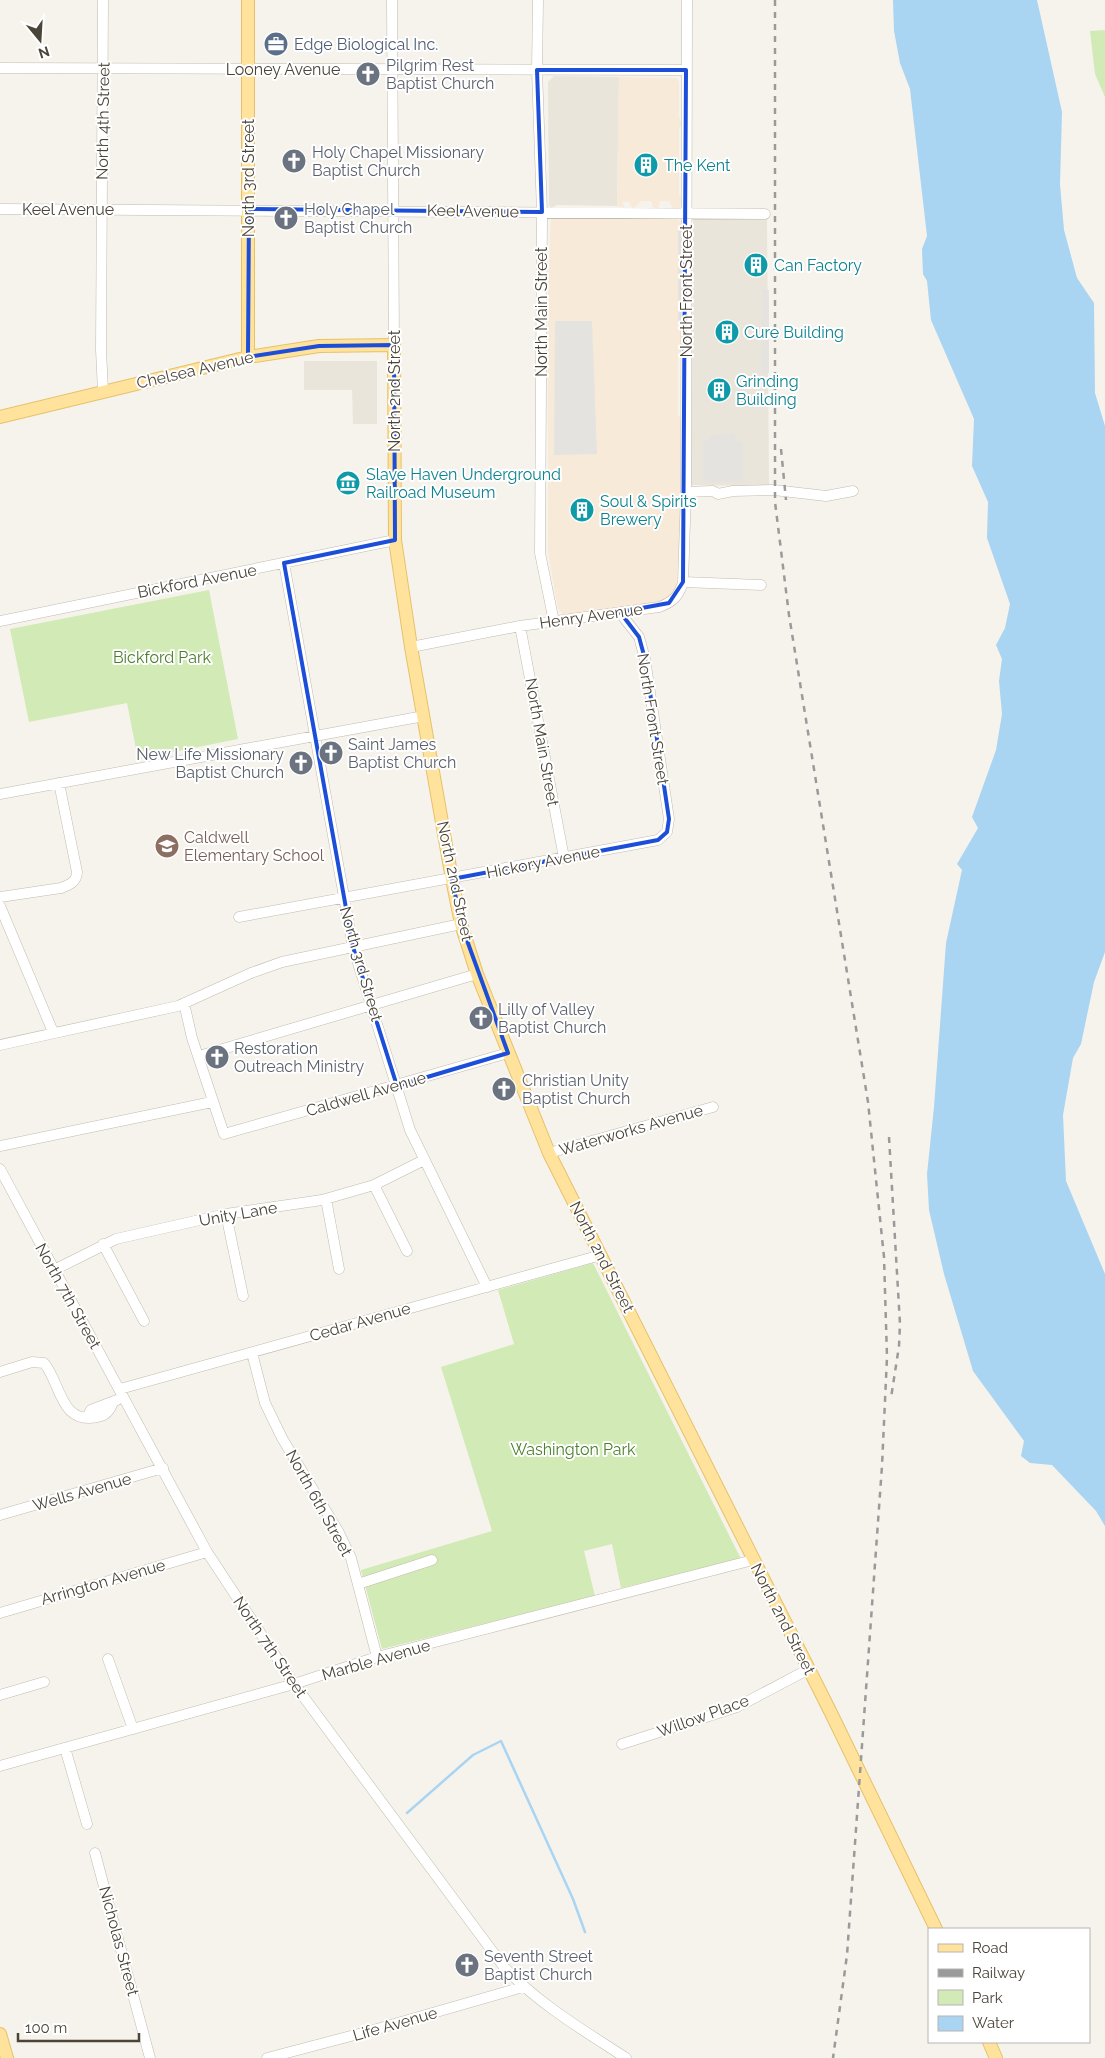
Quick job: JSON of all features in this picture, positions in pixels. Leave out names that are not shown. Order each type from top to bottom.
[{"type":"main road","name":"North 3rd Street","points":[[248,0],[248,357]]},
{"type":"main road","name":"Chelsea Avenue","points":[[0,417],[248,357],[319,346],[394,345]]},
{"type":"main road","name":"North 2nd Street","points":[[394,345],[395,540],[411,647],[460,924],[477,974],[550,1153],[936,1928]]},
{"type":"main road","points":[[0,2034],[4,2051]]},
{"type":"main road","points":[[989,2043],[996,2058]]},
{"type":"street","name":"North 4th Street","points":[[103,391],[101,350],[104,0]]},
{"type":"street","name":"North 2nd Street","points":[[392,0],[394,345]]},
{"type":"street","name":"North Main Street","points":[[538,0],[537,70],[542,212],[540,545],[554,622]]},
{"type":"street","name":"North Front Street","points":[[683,582],[686,492],[687,0]]},
{"type":"street","name":"Looney Avenue","points":[[0,68],[686,70]]},
{"type":"street","name":"Keel Avenue","points":[[0,208],[765,214]]},
{"type":"street","points":[[686,492],[713,491],[718,494],[734,491],[774,490],[826,496],[853,491]]},
{"type":"street","name":"Bickford Avenue","points":[[0,621],[395,540]]},
{"type":"street","name":"North 3rd Street","points":[[284,563],[353,948],[410,1130],[487,1287]]},
{"type":"street","name":"Henry Avenue","points":[[411,647],[520,626],[623,612],[669,603],[680,592],[683,582]]},
{"type":"street","points":[[683,582],[761,585]]},
{"type":"street","name":"North Front Street","points":[[623,612],[638,637],[645,659],[669,819],[667,832]]},
{"type":"street","name":"North Main Street","points":[[520,626],[564,858]]},
{"type":"street","points":[[0,794],[424,716]]},
{"type":"street","points":[[0,897],[70,885],[76,879],[59,783]]},
{"type":"street","name":"Hickory Avenue","points":[[240,917],[658,840],[667,832]]},
{"type":"street","points":[[0,906],[53,1032]]},
{"type":"street","points":[[0,1045],[53,1032],[159,1011],[184,1003],[251,973],[282,962],[460,924]]},
{"type":"street","points":[[200,1056],[477,974]]},
{"type":"street","points":[[0,1146],[212,1102],[200,1056],[192,1038],[184,1003]]},
{"type":"street","name":"Caldwell Avenue","points":[[212,1102],[224,1134],[508,1053]]},
{"type":"street","name":"Waterworks Avenue","points":[[550,1153],[713,1107]]},
{"type":"street","name":"Unity Lane","points":[[54,1270],[116,1239],[226,1214],[326,1199],[374,1185],[424,1160]]},
{"type":"street","name":"North 7th Street","points":[[0,1169],[207,1552],[294,1684],[504,1967],[523,1987],[550,2009],[626,2058]]},
{"type":"street","points":[[374,1185],[407,1251]]},
{"type":"street","points":[[326,1199],[339,1269]]},
{"type":"street","points":[[226,1214],[243,1296]]},
{"type":"street","points":[[103,1244],[144,1321]]},
{"type":"street","name":"Cedar Avenue","points":[[0,1372],[32,1362],[44,1364],[68,1410],[76,1416],[87,1417],[91,1410],[105,1403],[113,1402],[122,1393],[252,1353],[601,1255]]},
{"type":"street","name":"North 6th Street","points":[[252,1353],[265,1403],[282,1438],[338,1531],[350,1558],[376,1657]]},
{"type":"street","name":"Wells Avenue","points":[[0,1515],[163,1468]]},
{"type":"street","name":"Arrington Avenue","points":[[0,1612],[207,1552]]},
{"type":"street","points":[[358,1584],[432,1560]]},
{"type":"street","name":"Marble Avenue","points":[[0,1766],[294,1684],[376,1657],[753,1560]]},
{"type":"street","points":[[108,1659],[133,1729]]},
{"type":"street","name":"Willow Place","points":[[622,1744],[737,1707],[808,1669]]},
{"type":"street","points":[[0,1695],[44,1682]]},
{"type":"street","points":[[65,1748],[87,1824]]},
{"type":"street","name":"Nicholas Street","points":[[95,1853],[150,2058]]},
{"type":"street","name":"Life Avenue","points":[[267,2058],[302,2054],[523,1987]]},
{"type":"highlighted area","points":[[537,70],[686,70],[683,582],[669,603],[620,612],[639,637],[645,659],[669,819],[667,832],[658,840],[452,879],[461,924],[508,1053],[397,1086],[353,947],[284,563],[395,540],[394,345],[319,346],[248,357],[249,209],[542,212]]},
{"type":"shaded area","points":[[554,76],[619,77],[617,206],[557,205],[551,208],[549,205],[548,82]]},
{"type":"shaded area","points":[[619,77],[677,78],[679,83],[679,117],[682,124],[679,129],[679,195],[682,197],[680,209],[673,209],[669,201],[660,201],[658,209],[653,207],[651,201],[641,201],[633,209],[629,202],[622,202],[625,208],[617,206]]},
{"type":"shaded area","points":[[551,216],[677,218],[682,224],[678,231],[678,324],[681,328],[681,353],[678,357],[678,415],[681,419],[680,535],[676,586],[672,594],[662,601],[575,615],[565,615],[558,609],[548,552],[548,292]]},
{"type":"shaded area","points":[[767,217],[769,486],[691,485],[693,221],[696,218]]},
{"type":"shaded area","points":[[681,228],[681,328],[678,324],[678,231]]},
{"type":"shaded area","points":[[762,290],[769,290],[769,373],[761,373]]},
{"type":"shaded area","points":[[555,321],[592,321],[597,454],[554,455]]},
{"type":"shaded area","points":[[304,361],[377,361],[377,424],[353,424],[352,390],[304,390]]},
{"type":"shaded area","points":[[735,434],[736,442],[743,442],[743,482],[706,482],[703,478],[703,441],[709,440],[709,435]]},
{"type":"green space","points":[[1105,30],[1105,97],[1095,74],[1090,31]]},
{"type":"green space","name":"Bickford Park","points":[[209,590],[238,739],[138,759],[127,703],[29,722],[10,629]]},
{"type":"green space","name":"Washington Park","points":[[593,1263],[741,1559],[621,1588],[612,1544],[584,1551],[595,1596],[382,1649],[361,1570],[492,1531],[441,1367],[514,1344],[498,1290]]},
{"type":"water","points":[[893,0],[1037,0],[1062,112],[1060,184],[1064,230],[1077,278],[1094,303],[1095,393],[1105,426],[1105,952],[1094,982],[1081,1044],[1073,1058],[1063,1115],[1066,1181],[1105,1274],[1105,1526],[1096,1511],[1052,1465],[1030,1463],[1021,1456],[1024,1441],[973,1371],[944,1274],[929,1210],[927,1174],[946,943],[962,870],[957,864],[978,828],[972,817],[996,750],[1002,714],[999,681],[1002,659],[996,645],[1005,628],[1010,604],[987,538],[988,502],[972,466],[974,419],[931,320],[927,281],[923,274],[922,249],[927,236],[910,89],[900,63],[894,31]]},
{"type":"waterway","points":[[407,1813],[473,1755],[501,1741],[573,1899],[585,1932]]},
{"type":"railway","points":[[775,0],[775,502],[789,615],[868,1102],[884,1257],[887,1357],[882,1466],[847,1955],[833,2058]]},
{"type":"railway","points":[[781,449],[786,500]]},
{"type":"railway","points":[[889,1137],[900,1324],[899,1346],[891,1398]]},
{"type":"place","name":"Edge Biological Inc.","points":[[276,44]]},
{"type":"place","name":"Pilgrim Rest Baptist Church","points":[[368,74]]},
{"type":"place","name":"Holy Chapel Missionary Baptist Church","points":[[294,161]]},
{"type":"place","name":"The Kent","points":[[646,165]]},
{"type":"place","name":"Holy Chapel Baptist Church","points":[[286,218]]},
{"type":"place","name":"Can Factory","points":[[756,265]]},
{"type":"place","name":"Cure Building","points":[[727,332]]},
{"type":"place","name":"Grinding Building","points":[[719,390]]},
{"type":"place","name":"Slave Haven Underground Railroad Museum","points":[[348,483]]},
{"type":"place","name":"Soul & Spirits Brewery","points":[[582,510]]},
{"type":"place","name":"Saint James Baptist Church","points":[[331,753]]},
{"type":"place","name":"New Life Missionary Baptist Church","points":[[301,763]]},
{"type":"place","name":"Caldwell Elementary School","points":[[167,846]]},
{"type":"place","name":"Lilly of Valley Baptist Church","points":[[481,1018]]},
{"type":"place","name":"Restoration Outreach Ministry","points":[[217,1057]]},
{"type":"place","name":"Christian Unity Baptist Church","points":[[504,1089]]},
{"type":"place","name":"Seventh Street Baptist Church","points":[[467,1965]]}]
